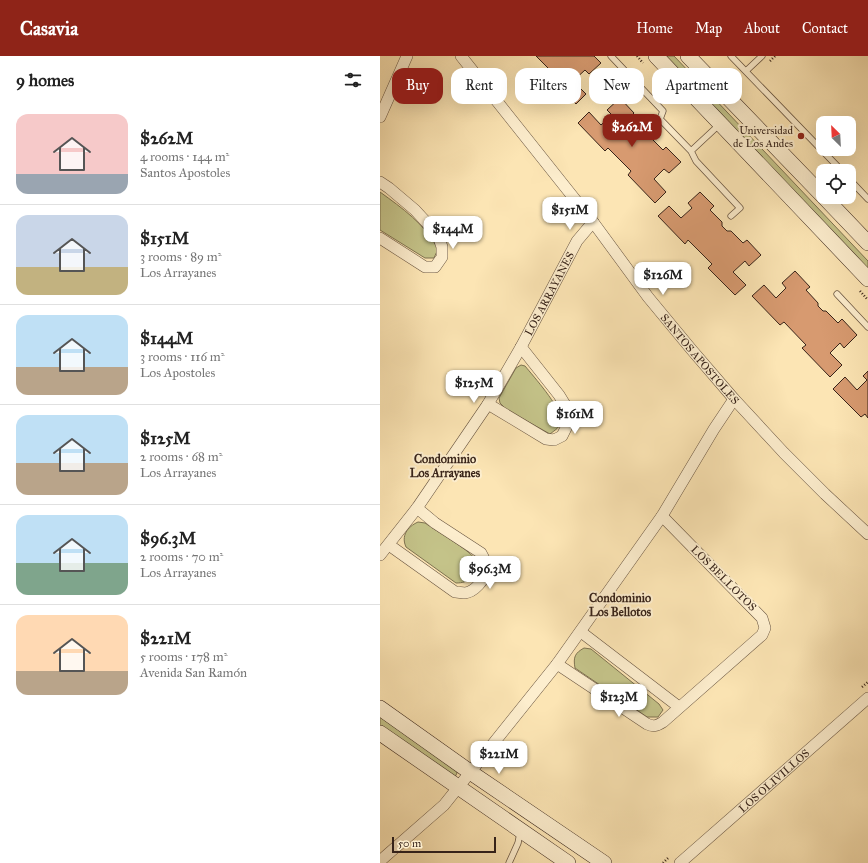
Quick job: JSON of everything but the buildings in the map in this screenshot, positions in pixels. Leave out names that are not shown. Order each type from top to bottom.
[{"type":"street","points":[[380,117],[407,56]]},
{"type":"street","name":"SANTOS APOSTOLES","points":[[461,56],[593,222],[648,297],[734,399],[803,472],[868,534]]},
{"type":"street","points":[[656,56],[868,279]]},
{"type":"street","points":[[688,56],[816,189]]},
{"type":"street","points":[[380,182],[415,210],[438,235],[442,247],[442,257],[435,267],[426,267],[380,238]]},
{"type":"street","points":[[831,204],[868,243]]},
{"type":"street","name":"LOS ARRAYANES","points":[[380,555],[417,508],[488,404],[521,347],[577,241],[593,222]]},
{"type":"street","name":"LOS ARRAYANES","points":[[488,404],[546,439],[554,440],[562,436],[566,428],[568,416],[567,408],[559,395],[521,347]]},
{"type":"street","points":[[380,861],[444,805],[557,664],[662,516],[734,399]]},
{"type":"street","points":[[389,544],[455,592],[464,593],[471,591],[482,580],[487,570],[481,553],[435,523],[417,508]]},
{"type":"street","name":"LOS BELLOTOS","points":[[557,664],[649,725],[654,726],[658,725],[679,708],[760,638],[764,632],[764,625],[760,615],[662,516]]},
{"type":"street","points":[[581,632],[679,708]]},
{"type":"street","name":"LOS OLIVILLOS","points":[[680,863],[868,698]]},
{"type":"street","points":[[380,708],[470,772],[604,863]]},
{"type":"street","points":[[380,733],[568,863]]},
{"type":"lane","points":[[612,56],[663,111],[660,119],[691,151],[696,161],[740,208],[731,216]]},
{"type":"lane","points":[[732,56],[835,164]]},
{"type":"lane","points":[[746,71],[762,56]]},
{"type":"lane","points":[[691,151],[721,123]]},
{"type":"lane","points":[[856,186],[868,199]]},
{"type":"lane","points":[[837,294],[868,327]]},
{"type":"lane","points":[[509,863],[518,843],[521,830]]},
{"type":"shaded area","points":[[663,56],[674,56],[685,68],[674,68]]},
{"type":"shaded area","points":[[709,104],[719,104],[868,261],[868,271]]},
{"type":"shaded area","points":[[380,192],[397,204],[427,232],[438,249],[434,258],[425,258],[380,230]]},
{"type":"shaded area","points":[[521,365],[525,366],[540,384],[560,414],[560,425],[550,434],[507,410],[500,403],[499,398],[516,368]]},
{"type":"shaded area","points":[[418,522],[425,523],[471,554],[474,558],[475,570],[469,580],[456,583],[406,547],[404,539],[406,532],[411,526]]},
{"type":"shaded area","name":"Condominio Los Bellotos","points":[[584,648],[591,649],[659,704],[663,710],[658,717],[647,717],[575,668],[575,656]]},
{"type":"shaded area","points":[[380,717],[456,770],[457,773],[455,777],[380,727]]},
{"type":"place","name":"Universidad de Los Andes","points":[[801,136]]},
{"type":"district","name":"Condominio Los Arrayanes","points":[[445,466]]},
{"type":"district","name":"Condominio Los Bellotos","points":[[620,605]]}]
